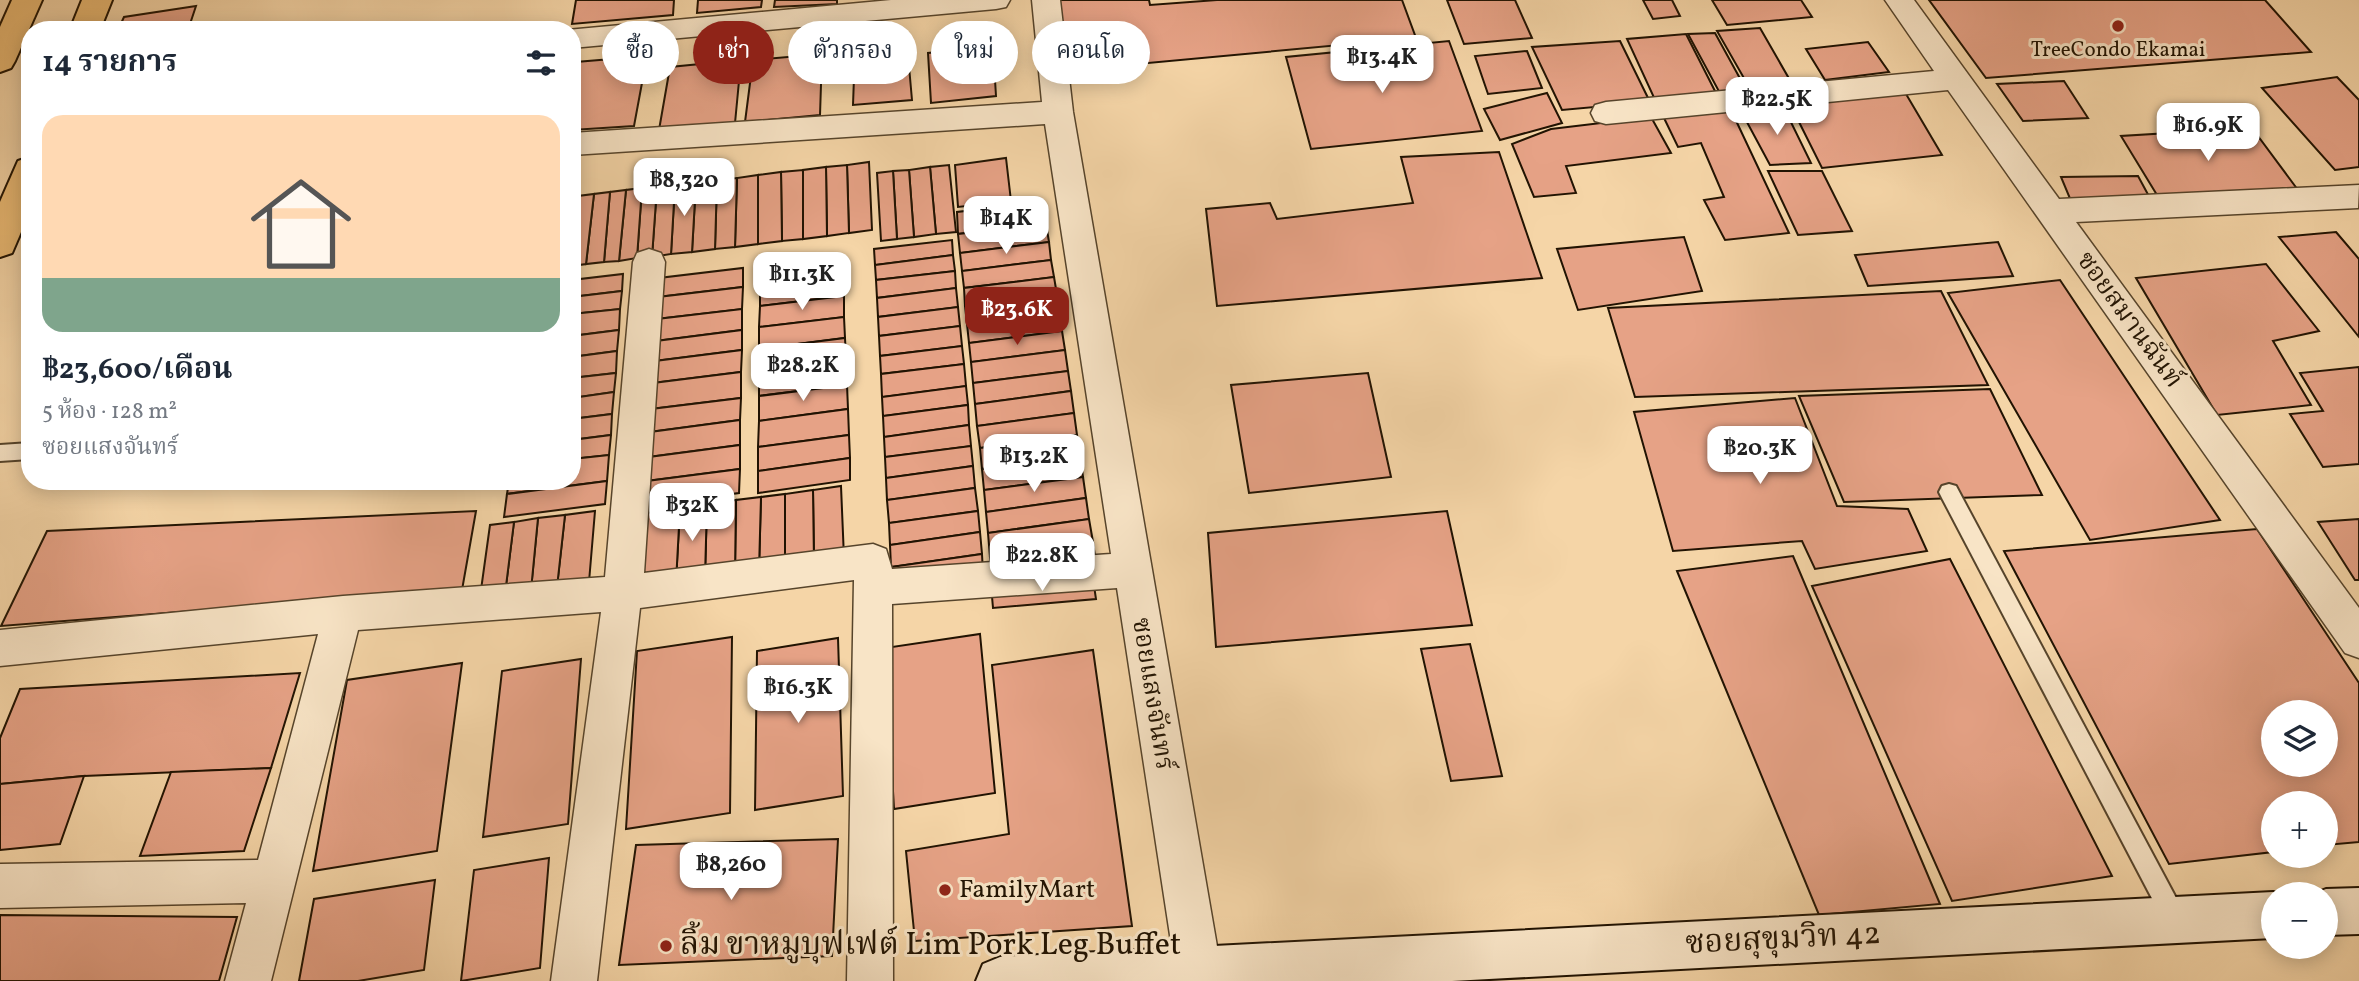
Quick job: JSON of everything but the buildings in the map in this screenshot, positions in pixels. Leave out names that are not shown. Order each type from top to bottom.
[{"type":"main road","points":[[0,61],[7,31],[27,0]]},
{"type":"main road","points":[[89,21],[97,0]]},
{"type":"main road","points":[[0,244],[21,192]]},
{"type":"street","points":[[581,37],[996,0]]},
{"type":"street","name":"ซอยแสงจันทร์","points":[[1046,0],[1058,112],[1199,976]]},
{"type":"street","name":"ซอยสมานฉันท์","points":[[1899,0],[2359,640]]},
{"type":"street","points":[[1606,113],[1956,79]]},
{"type":"street","points":[[581,143],[1058,112]]},
{"type":"street","points":[[2051,211],[2358,196]]},
{"type":"street","points":[[574,981],[623,593],[649,262]]},
{"type":"street","points":[[0,648],[343,614],[623,593],[873,561],[870,981]]},
{"type":"street","points":[[873,588],[1132,570]]},
{"type":"street","points":[[248,981],[343,614]]},
{"type":"street","points":[[0,886],[272,881]]},
{"type":"street","points":[[2338,912],[2359,911]]},
{"type":"street","name":"ซอยสุขุมวิท 42","points":[[1000,981],[1199,976],[2261,915]]},
{"type":"lane","points":[[0,453],[21,451]]},
{"type":"lane","points":[[1949,492],[2175,919]]},
{"type":"place","name":"TreeCondo Ekamai","points":[[2118,26]]},
{"type":"place","name":"FamilyMart","points":[[945,890]]},
{"type":"place","name":"ลิ้ม ขาหมูบุฟเฟต์ Lim Pork Leg Buffet","points":[[666,946]]}]
